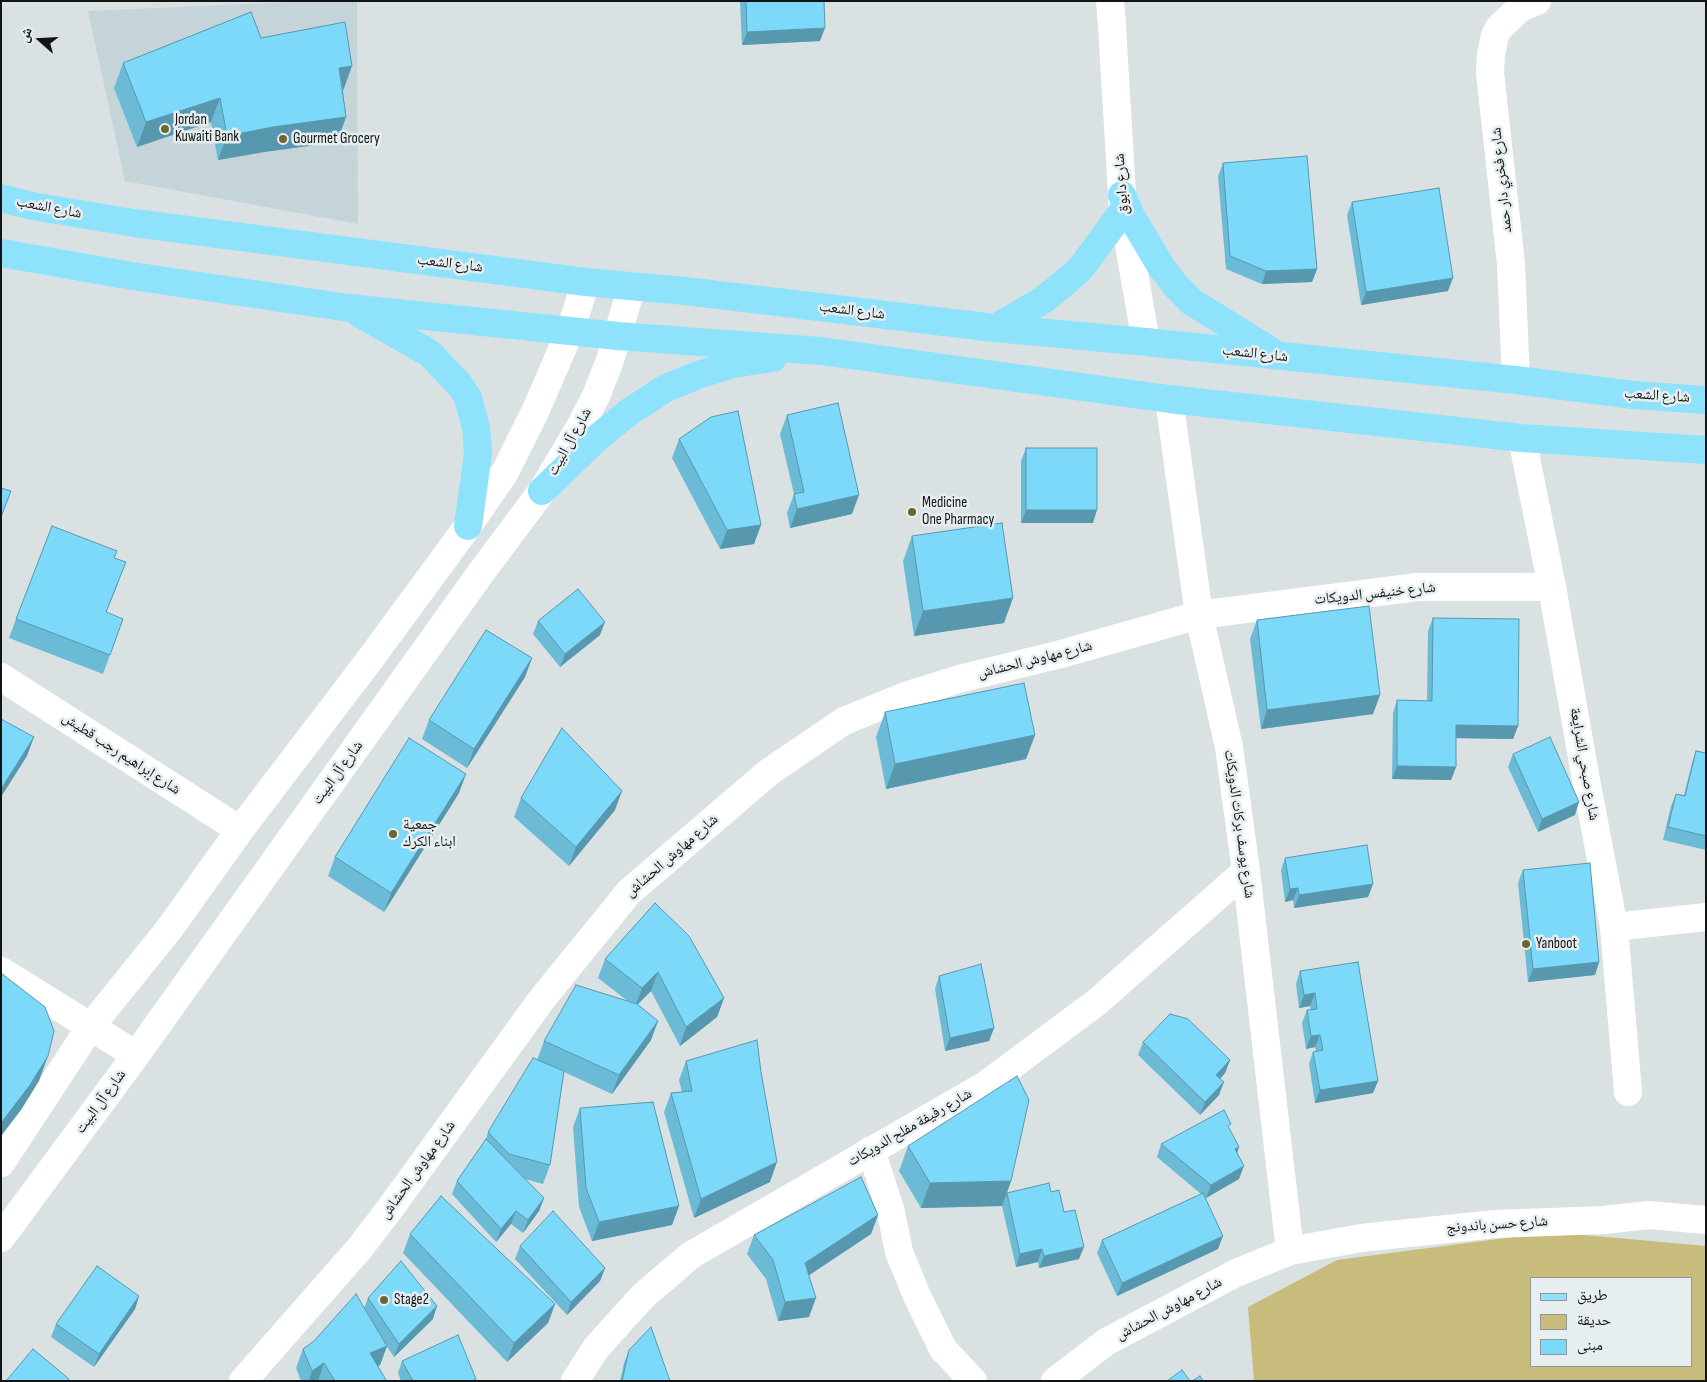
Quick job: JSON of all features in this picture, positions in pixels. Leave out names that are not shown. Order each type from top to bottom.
[{"type":"main road","name":"شارع الشعب","points":[[1,198],[32,206],[134,223],[586,282],[685,290],[994,328],[1516,380],[1634,395],[1706,400]]},
{"type":"main road","points":[[994,328],[1043,300],[1069,279],[1086,261],[1122,203],[1162,268],[1192,302],[1281,357]]},
{"type":"main road","points":[[1,253],[132,276],[349,308],[618,336],[821,351],[1169,399],[1522,438],[1706,450]]},
{"type":"main road","points":[[349,308],[429,353],[459,384],[468,398],[476,427],[478,453],[468,526]]},
{"type":"main road","points":[[542,491],[597,438],[629,412],[666,388],[733,364],[821,351]]},
{"type":"street","name":"شارع فخري دار حمد","points":[[1516,380],[1511,264],[1490,73],[1495,36],[1499,28],[1520,8],[1537,1]]},
{"type":"street","name":"شارع دابوق","points":[[1113,9],[1122,203],[1146,342]]},
{"type":"street","points":[[1,1163],[91,1026],[170,928],[240,830],[368,662],[468,526],[505,472],[535,412],[570,331],[586,282]]},
{"type":"street","name":"شارع آل البيت","points":[[1,1238],[136,1055],[480,574],[542,491],[596,396],[618,336],[632,286]]},
{"type":"street","name":"شارع يوسف بركات الدويكات","points":[[1169,399],[1199,615],[1229,747],[1246,871],[1290,1251]]},
{"type":"street","name":"شارع صبحي الشرايعة","points":[[1522,438],[1552,588],[1614,927],[1628,1092]]},
{"type":"street","name":"شارع خنيفس الدويكات","points":[[1199,615],[1417,587],[1552,588]]},
{"type":"street","name":"شارع مهاوش الحشاش","points":[[243,1381],[359,1249],[542,999],[629,892],[768,772],[844,721],[908,695],[958,678],[1061,654],[1199,615]]},
{"type":"street","name":"شارع إبراهيم رجب قطيش","points":[[1,677],[240,830]]},
{"type":"street","name":"شارع رفيفة مفلح الدويكات","points":[[575,1381],[596,1348],[643,1296],[691,1255],[987,1084],[1097,1002],[1246,871]]},
{"type":"street","points":[[1614,927],[1706,917]]},
{"type":"street","points":[[1,972],[136,1055]]},
{"type":"street","points":[[871,1150],[891,1212],[899,1252],[917,1296],[943,1349],[973,1381]]},
{"type":"street","name":"شارع حسن باندونج","points":[[1290,1251],[1361,1238],[1495,1224],[1604,1220],[1649,1215],[1706,1220]]},
{"type":"street","name":"شارع مهاوش الحشاش","points":[[1055,1381],[1106,1342],[1236,1273],[1290,1251]]},
{"type":"shaded area","points":[[314,1],[357,1],[358,224],[125,181],[88,11]]},
{"type":"green space","points":[[1551,1232],[1706,1246],[1706,1381],[1254,1381],[1248,1307],[1337,1260]]},
{"type":"building","points":[[746,1],[824,1],[825,28],[747,32]]},
{"type":"building","points":[[251,12],[261,38],[345,22],[352,66],[339,68],[346,117],[273,127],[227,136],[220,98],[146,122],[123,63]]},
{"type":"building","points":[[1307,156],[1317,269],[1266,271],[1230,256],[1223,163]]},
{"type":"building","points":[[1439,188],[1453,278],[1366,292],[1352,202]]},
{"type":"building","points":[[838,403],[859,495],[797,509],[794,494],[804,492],[787,415]]},
{"type":"building","points":[[738,411],[761,525],[727,530],[679,439],[711,417]]},
{"type":"building","points":[[1026,448],[1097,448],[1097,510],[1026,510]]},
{"type":"building","points":[[1,488],[11,491],[1,517]]},
{"type":"building","points":[[1002,523],[1013,598],[923,611],[912,536]]},
{"type":"building","points":[[52,526],[117,551],[114,558],[126,562],[106,612],[123,619],[110,655],[16,619]]},
{"type":"building","points":[[578,589],[605,622],[565,654],[538,621]]},
{"type":"building","points":[[1369,606],[1380,695],[1267,710],[1257,620]]},
{"type":"building","points":[[1433,618],[1519,619],[1518,726],[1456,725],[1456,767],[1397,766],[1397,700],[1432,701]]},
{"type":"building","points":[[486,630],[532,658],[474,749],[429,720]]},
{"type":"building","points":[[1024,683],[1035,735],[895,764],[885,712]]},
{"type":"building","points":[[1,719],[34,737],[1,789]]},
{"type":"building","points":[[562,728],[622,791],[576,847],[521,798]]},
{"type":"building","points":[[1550,737],[1579,802],[1542,819],[1513,754]]},
{"type":"building","name":"جمعية ابناء الكرك","points":[[409,738],[466,774],[391,893],[335,857]]},
{"type":"building","points":[[1696,751],[1706,753],[1706,836],[1668,827],[1676,794],[1685,796]]},
{"type":"building","points":[[1367,845],[1373,884],[1299,895],[1298,888],[1290,889],[1285,858]]},
{"type":"building","points":[[1590,863],[1599,962],[1533,969],[1523,870]]},
{"type":"building","points":[[655,903],[689,936],[724,998],[686,1027],[658,972],[642,988],[605,959]]},
{"type":"building","points":[[1358,962],[1378,1081],[1320,1090],[1313,1052],[1323,1050],[1320,1035],[1311,1036],[1307,1010],[1317,1009],[1315,993],[1304,995],[1300,971]]},
{"type":"building","points":[[981,964],[994,1028],[950,1038],[939,976]]},
{"type":"building","points":[[1,973],[45,1007],[54,1031],[48,1056],[30,1085],[1,1123]]},
{"type":"building","points":[[576,985],[637,1004],[658,1021],[619,1075],[544,1041]]},
{"type":"building","points":[[1170,1014],[1188,1019],[1230,1060],[1216,1075],[1224,1082],[1205,1102],[1143,1042]]},
{"type":"building","points":[[757,1040],[777,1162],[701,1199],[671,1093],[692,1091],[686,1061]]},
{"type":"building","points":[[533,1058],[564,1071],[550,1165],[509,1154],[488,1132]]},
{"type":"building","points":[[1017,1076],[1029,1100],[1011,1181],[930,1183],[908,1146]]},
{"type":"building","points":[[653,1102],[679,1206],[599,1222],[586,1188],[580,1108]]},
{"type":"building","points":[[1224,1110],[1231,1124],[1228,1126],[1239,1147],[1235,1149],[1244,1166],[1211,1185],[1161,1144]]},
{"type":"building","points":[[486,1139],[544,1198],[528,1220],[516,1211],[501,1229],[457,1181]]},
{"type":"building","points":[[861,1177],[878,1215],[805,1263],[816,1298],[785,1302],[773,1260],[754,1235]]},
{"type":"building","points":[[1049,1183],[1051,1192],[1059,1190],[1064,1212],[1075,1210],[1084,1247],[1044,1256],[1042,1249],[1020,1254],[1007,1193]]},
{"type":"building","points":[[1203,1193],[1223,1236],[1122,1283],[1102,1240]]},
{"type":"building","points":[[441,1196],[555,1304],[514,1343],[410,1234]]},
{"type":"building","points":[[553,1211],[605,1268],[571,1302],[520,1246]]},
{"type":"building","points":[[401,1261],[437,1306],[399,1344],[368,1298]]},
{"type":"building","points":[[97,1266],[139,1296],[99,1354],[56,1324]]},
{"type":"building","points":[[356,1294],[387,1346],[370,1353],[386,1380],[384,1381],[335,1381],[324,1363],[312,1371],[303,1349],[314,1341]]},
{"type":"building","points":[[651,1327],[670,1381],[622,1381],[629,1350]]},
{"type":"building","points":[[458,1335],[476,1379],[472,1381],[413,1381],[402,1361]]},
{"type":"building","points":[[33,1349],[69,1379],[68,1381],[6,1381]]},
{"type":"building","points":[[1182,1370],[1190,1381],[1167,1381]]},
{"type":"building","points":[[1200,1376],[1203,1381],[1192,1381]]},
{"type":"place","name":"Jordan Kuwaiti Bank","points":[[165,129]]},
{"type":"place","name":"Gourmet Grocery","points":[[283,139]]},
{"type":"place","name":"Medicine One Pharmacy","points":[[912,512]]},
{"type":"place","name":"جمعية ابناء الكرك","points":[[393,834]]},
{"type":"place","name":"Yanboot","points":[[1526,944]]},
{"type":"place","name":"Stage2","points":[[384,1300]]}]
